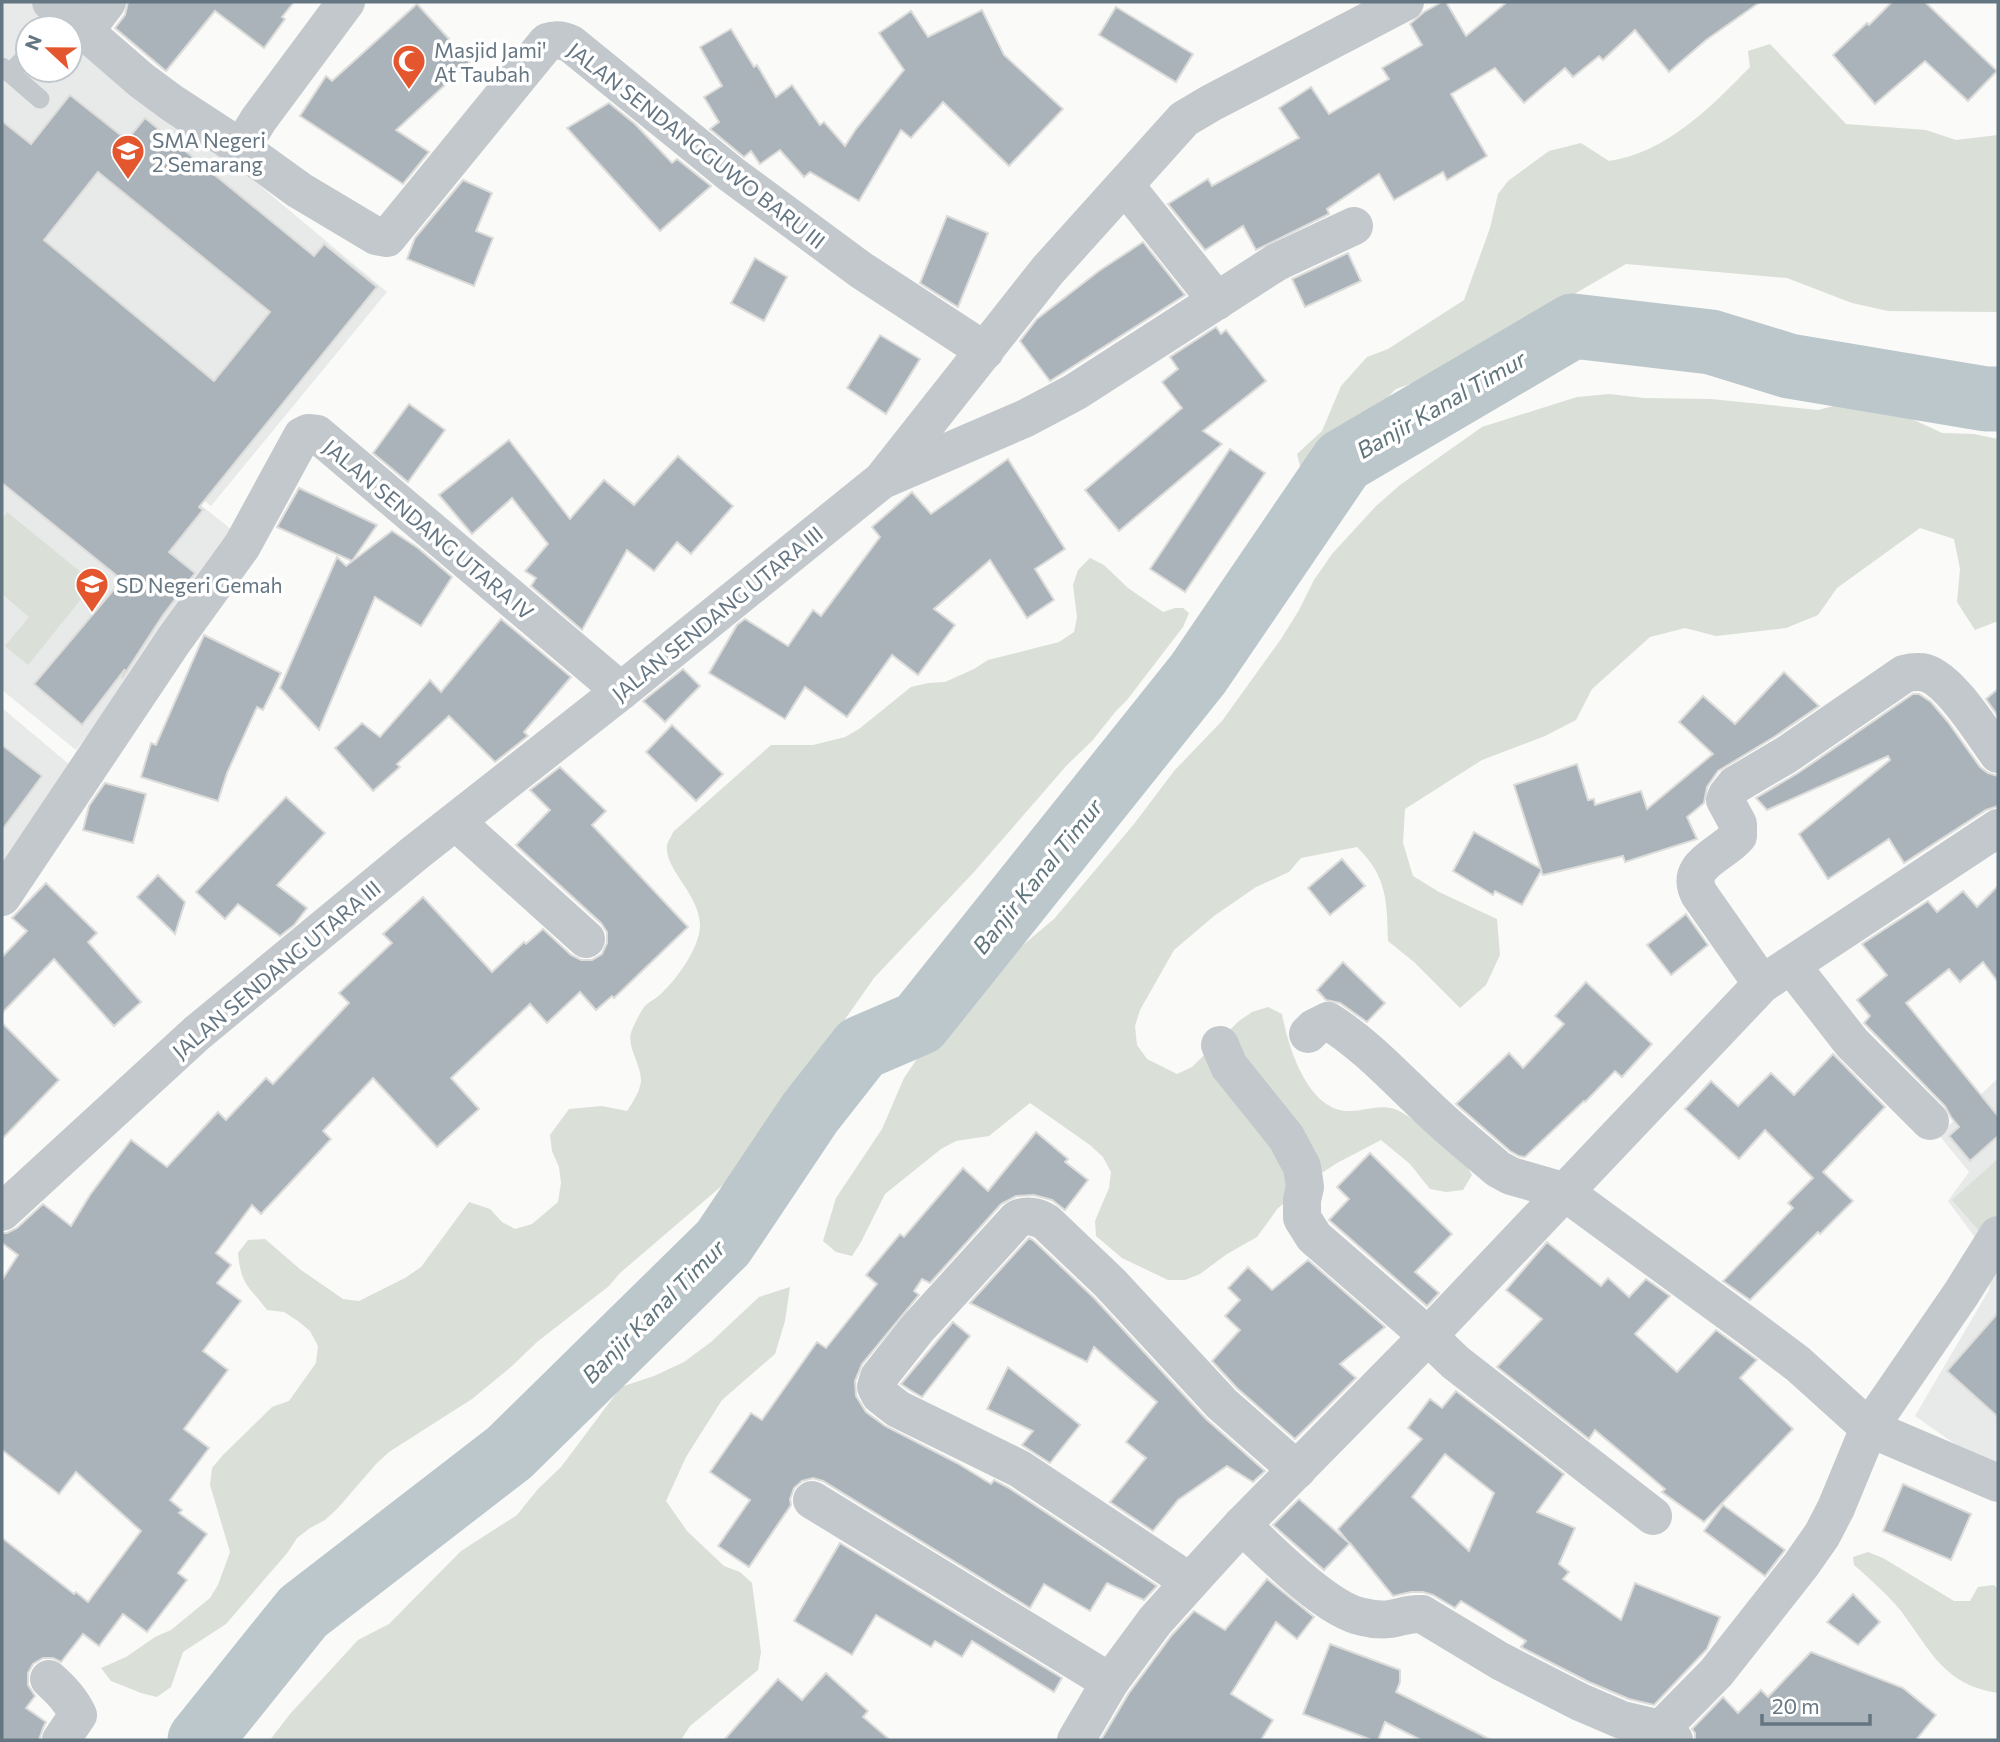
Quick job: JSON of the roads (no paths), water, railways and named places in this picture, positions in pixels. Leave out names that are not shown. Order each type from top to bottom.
[{"type":"street","points":[[84,26],[141,80],[241,148],[259,119],[346,2]]},
{"type":"street","name":"JALAN SENDANG UTARA III","points":[[2,1212],[197,1033],[415,853],[882,480],[1048,270],[1184,119],[1405,2]]},
{"type":"street","name":"JALAN SENDANGGUWO BARU III","points":[[241,148],[299,190],[376,236],[387,237],[547,42],[559,40],[571,44],[731,174],[851,262],[985,351]]},
{"type":"street","points":[[1125,185],[1217,301]]},
{"type":"street","points":[[882,480],[1026,418],[1075,391],[1277,262],[1354,226]]},
{"type":"street","name":"JALAN SENDANG UTARA IV","points":[[2,897],[174,640],[242,546],[302,436],[308,433],[317,434],[621,691]]},
{"type":"street","points":[[1930,1121],[1852,1043],[1777,975],[1699,894],[1694,880],[1702,865],[1738,836],[1738,824],[1726,800],[1735,785],[1786,755],[1904,674],[1924,672],[1942,682],[1952,691],[1998,754]]},
{"type":"street","points":[[456,821],[586,939]]},
{"type":"street","points":[[1076,1740],[1110,1682],[1155,1621],[1190,1581],[1428,1336],[1563,1191],[1777,975],[1998,828]]},
{"type":"street","points":[[1308,1034],[1328,1021],[1350,1035],[1498,1169],[1511,1176],[1563,1191],[1759,1334],[1827,1389],[1869,1428],[1998,1483]]},
{"type":"street","points":[[1220,1045],[1228,1066],[1286,1137],[1302,1167],[1305,1187],[1301,1200],[1302,1218],[1314,1237],[1455,1362],[1653,1516]]},
{"type":"street","points":[[1190,1581],[1020,1469],[898,1409],[880,1395],[876,1387],[880,1377],[917,1329],[1017,1219],[1037,1217],[1046,1222],[1110,1283],[1222,1404],[1297,1470]]},
{"type":"street","points":[[1242,1525],[1292,1572],[1342,1610],[1362,1617],[1389,1619],[1409,1613],[1422,1614],[1500,1661],[1580,1702],[1662,1737],[1716,1673],[1822,1535],[1869,1428],[1998,1235]]},
{"type":"street","points":[[812,1500],[1110,1682]]},
{"type":"street","points":[[48,1679],[66,1695],[78,1715],[61,1740]]},
{"type":"lane","points":[[6,70],[40,99]]},
{"type":"waterway","name":"Banjir Kanal Timur","points":[[200,1740],[303,1612],[509,1453],[723,1243],[810,1113],[861,1048],[919,1023],[1198,674],[1343,461],[1573,326],[1711,342],[1789,366],[1998,399]]},
{"type":"place","name":"Masjid Jami' At Taubah","points":[[409,91]]},
{"type":"place","name":"SMA Negeri 2 Semarang","points":[[128,181]]},
{"type":"place","name":"SD Negeri Gemah","points":[[92,614]]}]
